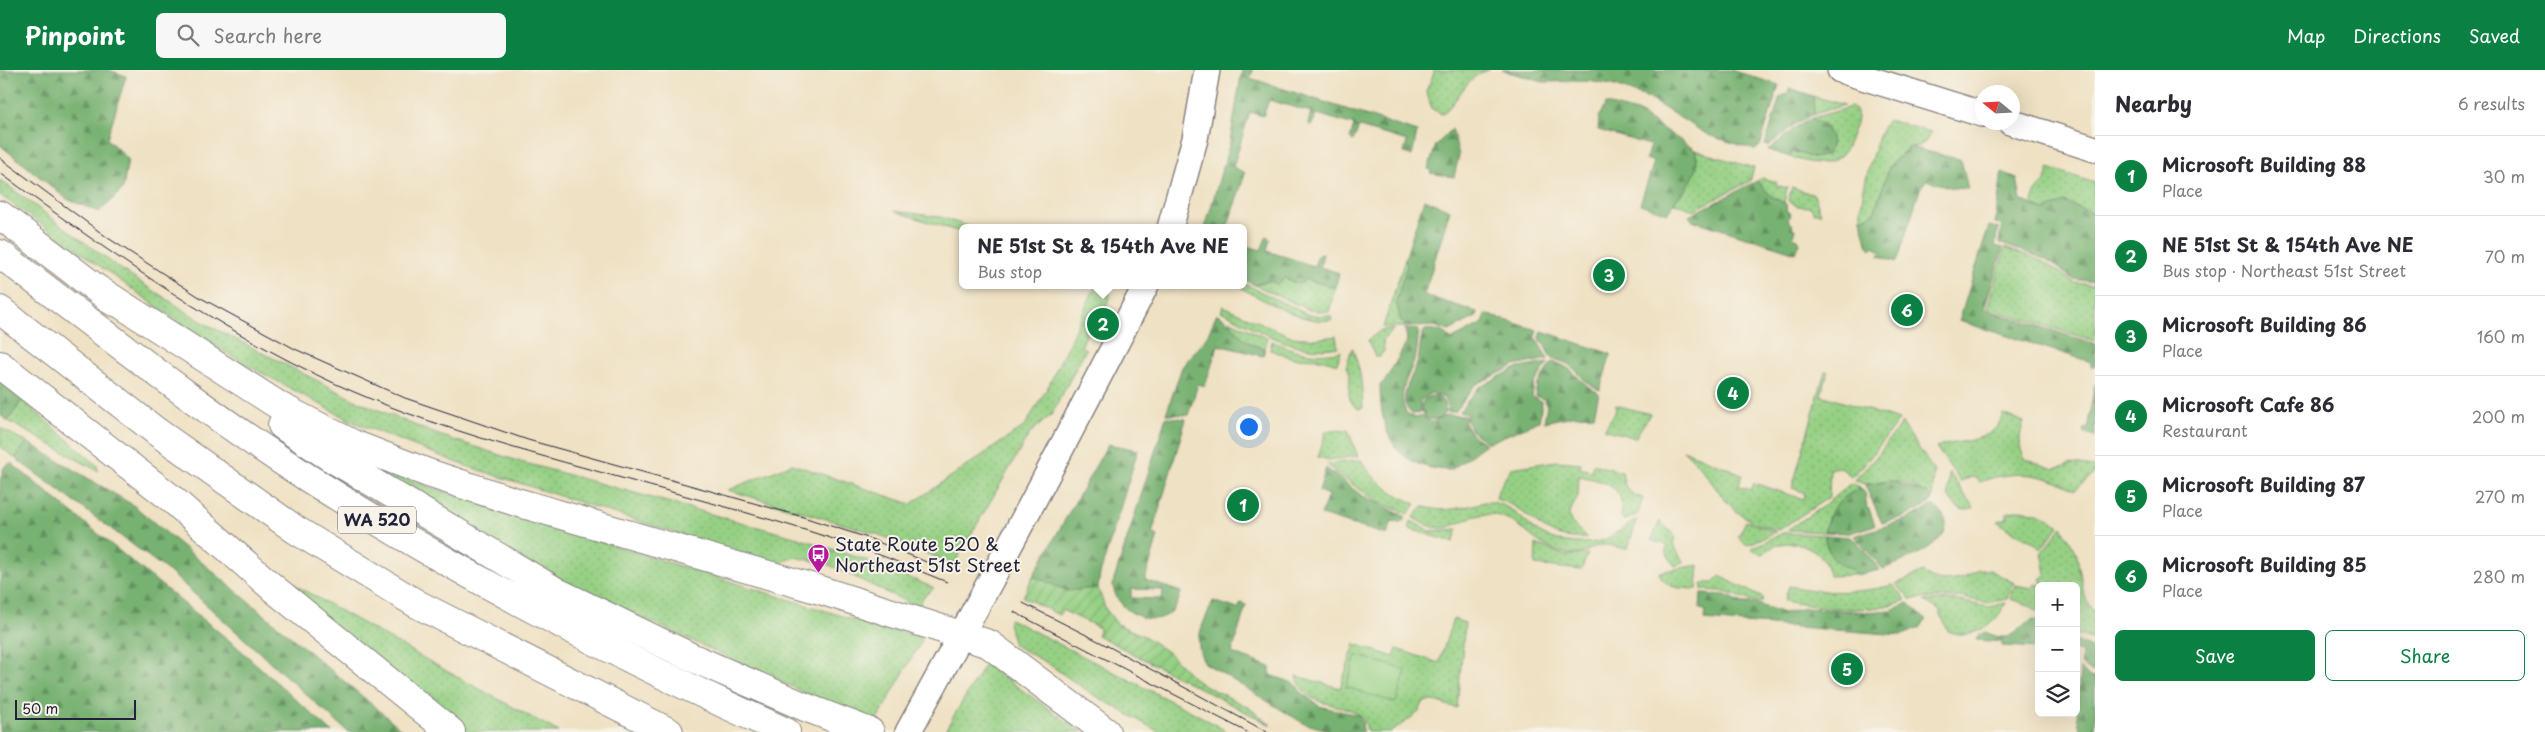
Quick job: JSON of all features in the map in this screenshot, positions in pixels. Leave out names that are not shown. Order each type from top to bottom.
[{"type":"highway","points":[[0,215],[208,376],[330,457],[557,592],[702,662],[806,707],[870,732]]},
{"type":"highway","name":"WA 520","points":[[0,254],[186,394],[318,484],[430,553],[583,636],[688,689],[786,732]]},
{"type":"highway","points":[[99,290],[281,407],[369,451],[513,501],[820,590],[989,644],[1106,732]]},
{"type":"highway","name":"WA 520","points":[[0,310],[157,432],[296,530],[417,604],[524,660],[632,713],[677,732]]},
{"type":"highway","points":[[0,365],[172,499],[272,588],[451,732]]},
{"type":"highway","points":[[632,713],[668,732]]},
{"type":"main road","points":[[1171,224],[1195,139],[1207,70]]},
{"type":"main road","points":[[1840,70],[1975,112]]},
{"type":"main road","points":[[2020,125],[2095,149]]},
{"type":"main road","points":[[908,732],[1062,451],[1144,289]]},
{"type":"green space","points":[[0,70],[109,70],[126,76],[107,139],[128,159],[123,189],[99,212],[67,199],[0,145]]},
{"type":"green space","points":[[1242,70],[1253,70],[1250,78],[1417,132],[1412,156],[1404,153],[1407,141],[1359,127],[1353,141],[1350,139],[1354,125],[1317,114],[1311,126],[1308,123],[1311,112],[1269,100],[1263,116],[1250,112],[1233,167],[1245,174],[1228,224],[1206,224],[1230,142]]},
{"type":"green space","points":[[1433,70],[1489,70],[1474,77],[1442,114],[1432,109],[1426,91],[1434,73]]},
{"type":"green space","points":[[1502,70],[1730,70],[1779,85],[1760,146],[1755,150],[1708,135],[1646,97],[1612,85],[1588,81],[1543,82]]},
{"type":"green space","points":[[1789,88],[1813,96],[1814,114],[1794,125],[1768,146],[1765,145],[1780,97],[1788,93]]},
{"type":"green space","points":[[1813,96],[1844,105],[1814,114]]},
{"type":"green space","points":[[1606,104],[1637,112],[1695,150],[1697,160],[1693,177],[1668,213],[1640,204],[1654,162],[1646,159],[1650,145],[1598,130],[1599,116]]},
{"type":"green space","points":[[1851,107],[1857,111],[1857,117],[1847,146],[1842,154],[1828,162],[1819,163],[1790,157],[1791,151],[1814,158],[1827,155],[1832,143],[1827,128],[1812,118]]},
{"type":"green space","points":[[1812,118],[1829,133],[1831,143],[1827,155],[1814,158],[1792,151],[1790,157],[1768,150],[1796,127]]},
{"type":"green space","points":[[1888,120],[1931,132],[1928,139],[1917,146],[1910,147],[1890,165],[1874,213],[1861,219],[1863,197],[1873,153]]},
{"type":"green space","points":[[1452,129],[1459,155],[1454,177],[1430,173],[1431,170],[1428,169],[1436,145]]},
{"type":"green space","points":[[1910,147],[1961,160],[1968,189],[1953,188],[1926,180],[1920,189],[1897,262],[1879,256],[1881,252],[1874,246],[1871,249],[1868,246],[1861,219],[1874,213],[1890,165]]},
{"type":"green space","points":[[1695,150],[1754,168],[1750,181],[1694,210],[1673,203],[1685,191],[1697,157]]},
{"type":"green space","points":[[2049,168],[2095,183],[2095,210],[2090,212],[2046,211],[2033,205],[2035,193],[2045,181]]},
{"type":"green space","points":[[2002,172],[2017,178],[2021,200],[2046,211],[2064,202],[2095,213],[2095,282],[2073,279],[2045,259],[1999,243],[2002,224],[1995,223]]},
{"type":"green space","points":[[1762,178],[1777,182],[1776,185],[1787,188],[1784,203],[1771,196],[1757,181]]},
{"type":"green space","points":[[0,180],[129,275],[204,323],[355,400],[433,433],[518,461],[798,538],[869,561],[934,588],[923,597],[920,605],[909,603],[827,564],[795,557],[778,564],[741,554],[466,466],[353,422],[247,365],[194,333],[0,195]]},
{"type":"green space","points":[[1757,181],[1771,196],[1786,204],[1787,212],[1791,213],[1788,220],[1793,225],[1792,228],[1795,229],[1793,237],[1798,239],[1800,243],[1796,253],[1692,220],[1689,216]]},
{"type":"green space","points":[[1792,187],[1814,195],[1821,213],[1814,213],[1811,207],[1797,206],[1788,201]]},
{"type":"green space","points":[[1424,199],[1450,210],[1424,295],[1477,312],[1476,317],[1449,331],[1435,326],[1405,327],[1405,323],[1401,321],[1396,302],[1407,265],[1405,259]]},
{"type":"green space","points":[[894,211],[941,217],[961,224],[959,224],[959,232]]},
{"type":"green space","points":[[1989,226],[1998,228],[1995,246],[2003,248],[1984,309],[2095,344],[2095,367],[2091,366],[2091,362],[1959,321]]},
{"type":"green space","points":[[1267,236],[1270,239],[1267,251],[1314,266],[1318,255],[1323,254],[1320,267],[1339,273],[1335,288],[1306,279],[1299,284],[1284,278],[1278,285],[1269,280],[1255,285],[1247,281],[1247,246],[1261,250]]},
{"type":"green space","points":[[2005,248],[2042,261],[2075,283],[2095,285],[2095,341],[1987,308]]},
{"type":"green space","points":[[1405,259],[1407,265],[1396,302],[1405,327],[1383,327]]},
{"type":"green space","points":[[1284,278],[1299,284],[1306,279],[1335,288],[1329,312],[1309,310],[1255,285]]},
{"type":"green space","points":[[1247,285],[1309,315],[1331,316],[1332,320],[1308,318],[1282,309],[1243,289],[1247,289]]},
{"type":"green space","points":[[1094,289],[1109,289],[1110,298],[1094,330],[1089,328],[1081,347],[1086,349],[1052,414],[1030,433],[954,564],[877,534],[728,490],[792,464],[911,504],[1025,426],[1049,385]]},
{"type":"green space","points":[[1223,306],[1293,337],[1316,339],[1336,336],[1338,347],[1307,348],[1277,339],[1221,311]]},
{"type":"green space","points":[[1217,314],[1230,323],[1249,343],[1265,348],[1263,356],[1218,345],[1205,386],[1198,384],[1188,415],[1166,414],[1182,367],[1206,338]]},
{"type":"green space","points":[[1486,314],[1537,330],[1535,337],[1548,359],[1514,366],[1475,385],[1455,412],[1447,412],[1448,406],[1444,398],[1431,393],[1420,401],[1420,413],[1412,414],[1407,408],[1405,394],[1416,367],[1425,330],[1440,331],[1451,340],[1483,323]]},
{"type":"green space","points":[[1229,320],[1268,339],[1265,348],[1248,342]]},
{"type":"green space","points":[[1394,329],[1383,340],[1384,351],[1379,357],[1375,357],[1368,340],[1381,330]]},
{"type":"green space","points":[[1405,329],[1419,330],[1417,350],[1404,387],[1402,400],[1407,414],[1416,418],[1422,416],[1432,423],[1446,415],[1466,416],[1464,422],[1472,435],[1486,444],[1451,470],[1432,468],[1404,456],[1388,434],[1383,419],[1380,385],[1385,381],[1406,344]]},
{"type":"green space","points":[[1542,331],[1611,354],[1600,390],[1592,386],[1568,364],[1552,359],[1540,338]]},
{"type":"green space","points":[[1272,341],[1306,352],[1323,354],[1341,351],[1337,364],[1321,359],[1293,358],[1270,350]]},
{"type":"green space","points":[[1352,348],[1359,370],[1361,385],[1363,408],[1359,409],[1353,405],[1349,395],[1350,378],[1346,367]]},
{"type":"green space","points":[[1552,362],[1567,367],[1591,389],[1599,393],[1594,415],[1571,416],[1544,422],[1547,405],[1544,399],[1535,396],[1537,385]]},
{"type":"green space","points":[[1548,363],[1534,384],[1532,397],[1542,402],[1539,421],[1488,443],[1474,433],[1466,421],[1468,414],[1459,412],[1478,388],[1514,369]]},
{"type":"green space","points":[[1825,371],[1828,372],[1821,395],[1899,420],[1869,459],[1852,477],[1839,468],[1830,469],[1829,497],[1779,530],[1760,525],[1745,518],[1734,509],[1696,462],[1683,450],[1742,474],[1739,486],[1751,490],[1754,483],[1803,499],[1805,493],[1792,488]]},
{"type":"green space","points":[[0,380],[22,400],[8,421],[0,415]]},
{"type":"green space","points":[[2095,384],[2095,437],[2083,433],[2084,428],[2087,429]]},
{"type":"green space","points":[[1433,396],[1441,400],[1445,408],[1441,416],[1433,420],[1425,416],[1421,408],[1425,400]]},
{"type":"green space","points":[[22,400],[97,465],[98,471],[8,421]]},
{"type":"green space","points":[[1616,405],[1650,414],[1635,438],[1604,429],[1615,413]]},
{"type":"green space","points":[[2003,414],[2024,422],[2020,441],[2025,459],[2054,469],[2073,464],[2095,467],[2094,474],[2075,490],[2052,480],[2017,474],[2005,475],[1980,482],[1973,477],[1960,481],[1936,447],[1985,436],[1999,424]]},
{"type":"green space","points":[[1166,417],[1186,419],[1152,534],[1158,536],[1145,580],[1181,592],[1177,604],[1165,616],[1156,619],[1136,615],[1120,602],[1115,593],[1113,583]],"holes":[[[1131,589],[1163,590],[1162,599],[1131,598]]]},
{"type":"green space","points":[[1902,423],[1934,471],[1932,500],[1919,489],[1901,482],[1889,481],[1867,484],[1855,480],[1876,457]]},
{"type":"green space","points":[[0,428],[27,442],[15,458],[0,446]]},
{"type":"green space","points":[[1348,430],[1358,456],[1329,460],[1318,457],[1326,431]]},
{"type":"green space","points":[[27,442],[133,505],[405,732],[348,732],[171,573],[15,458]]},
{"type":"green space","points":[[1108,444],[1138,450],[1100,574],[1098,588],[1067,591],[1033,576]]},
{"type":"green space","points":[[347,459],[508,513],[881,628],[920,636],[922,640],[874,725],[554,577]]},
{"type":"green space","points":[[1361,460],[1378,481],[1416,504],[1408,514],[1378,502],[1339,475],[1327,464]]},
{"type":"green space","points":[[1557,461],[1581,463],[1580,468],[1591,471],[1593,464],[1622,472],[1624,482],[1630,492],[1643,498],[1638,514],[1624,521],[1620,515],[1620,498],[1612,487],[1597,480],[1579,476],[1578,496],[1569,514],[1571,522],[1587,538],[1571,538],[1557,535],[1537,524],[1509,504],[1496,499],[1498,490],[1511,468]]},
{"type":"green space","points":[[11,463],[236,646],[332,732],[0,732],[0,481],[4,467]]},
{"type":"green space","points":[[1326,468],[1361,495],[1406,517],[1401,523],[1392,521],[1387,535],[1321,515],[1328,495],[1319,491]]},
{"type":"green space","points":[[1949,472],[1974,508],[1966,510],[1959,508],[1950,500],[1948,496]]},
{"type":"green space","points":[[1892,481],[1927,493],[1932,500],[1930,503],[1906,516],[1882,523],[1865,485]]},
{"type":"green space","points":[[1851,483],[1860,487],[1842,499],[1829,516],[1824,532],[1787,530],[1822,507]]},
{"type":"green space","points":[[1860,487],[1865,493],[1867,509],[1869,509],[1875,525],[1850,533],[1824,532],[1832,510],[1842,499]]},
{"type":"green space","points":[[1492,502],[1506,507],[1534,529],[1549,537],[1574,543],[1600,541],[1637,520],[1628,548],[1599,545],[1579,554],[1568,554],[1551,549],[1515,523],[1496,515],[1484,514],[1448,527],[1439,528],[1427,525],[1413,518],[1423,506],[1445,510]]},
{"type":"green space","points":[[1931,506],[1935,506],[1944,517],[1946,526],[1944,533],[1930,547],[1920,553],[1883,569],[1854,536],[1908,519]]},
{"type":"green space","points":[[2018,510],[2040,514],[2059,526],[2041,549],[1998,521],[2007,518],[2007,513]]},
{"type":"green space","points":[[1411,521],[1430,531],[1458,529],[1453,542],[1409,529]]},
{"type":"green space","points":[[1660,521],[1675,536],[1673,544],[1684,563],[1675,566],[1665,551],[1668,547],[1661,541],[1659,543],[1651,540]]},
{"type":"green space","points":[[1746,521],[1776,532],[1747,545],[1738,537]]},
{"type":"green space","points":[[2062,527],[2076,551],[2084,595],[2095,614],[2095,640],[2080,635],[2080,582],[2042,582],[2040,579],[2046,574],[2042,552]]},
{"type":"green space","points":[[1783,533],[1825,535],[1834,557],[1840,564],[1852,570],[1856,575],[1829,576],[1826,565],[1820,556],[1812,549],[1802,545],[1792,543],[1781,544],[1771,548],[1762,555],[1751,548]]},
{"type":"green space","points":[[219,534],[295,585],[559,732],[461,732]]},
{"type":"green space","points":[[1825,535],[1850,537],[1857,542],[1880,570],[1856,575],[1852,570],[1843,566],[1832,557],[1826,544]]},
{"type":"green space","points":[[1536,544],[1565,556],[1588,554],[1581,570],[1535,565]]},
{"type":"green space","points":[[1699,565],[1697,589],[1669,585],[1661,578],[1659,572]]},
{"type":"green space","points":[[1978,570],[1990,570],[2014,583],[2007,599],[1988,603],[1959,597],[1910,599],[1896,584],[1923,572],[1929,577],[1943,581],[1965,577]]},
{"type":"green space","points":[[1033,576],[1067,591],[1098,588],[1105,608],[1117,624],[1144,636],[1169,653],[1198,682],[1248,707],[1271,725],[1097,635],[1100,628],[1062,610],[1059,615],[1023,597]]},
{"type":"green space","points":[[1720,576],[1763,598],[1761,603],[1721,591],[1702,590],[1702,583],[1713,583]]},
{"type":"green space","points":[[1893,585],[1906,600],[1892,605],[1861,609],[1830,608],[1784,601],[1789,586],[1815,590],[1853,591]]},
{"type":"green space","points":[[2016,585],[2031,588],[2035,585],[2035,609],[2029,605],[2010,599]]},
{"type":"green space","points":[[1701,594],[1725,595],[1743,603],[1754,603],[1784,613],[1805,608],[1866,612],[1891,610],[1908,603],[1926,620],[1920,628],[1902,635],[1704,620],[1705,610],[1700,609]]},
{"type":"green space","points":[[1955,600],[1988,607],[2006,603],[2002,611],[1990,624],[1974,632],[1957,634],[1948,631],[1939,610],[1924,601]]},
{"type":"green space","points":[[1213,601],[1238,609],[1241,603],[1246,605],[1232,653],[1270,667],[1270,675],[1294,683],[1302,693],[1319,706],[1358,715],[1362,721],[1363,732],[1334,732],[1303,723],[1205,663],[1199,647],[1200,632]]},
{"type":"green space","points":[[1010,619],[1228,732],[1159,732],[1089,692],[1047,663],[1014,645],[1008,623]]},
{"type":"green space","points":[[1453,619],[1465,623],[1457,708],[1434,701],[1424,701],[1419,712],[1391,732],[1367,732],[1364,720],[1356,713],[1311,697],[1303,689],[1297,676],[1340,688],[1355,644],[1394,657],[1397,649],[1439,663]]},
{"type":"green space","points":[[2035,620],[2035,648],[2002,646],[2002,642],[1976,640],[1978,636],[1985,632],[1995,636],[2007,637]]},
{"type":"green space","points":[[2080,643],[2095,650],[2095,672],[2091,672],[2081,664],[2082,652],[2080,652]]},
{"type":"green space","points":[[1356,655],[1406,670],[1396,703],[1346,687]]},
{"type":"green space","points":[[985,664],[1069,723],[1083,732],[944,732]]},
{"type":"green space","points":[[2080,668],[2089,677],[2095,678],[2095,732],[2081,732],[2077,717],[2080,717]]},
{"type":"tram line","points":[[0,158],[108,238],[201,298],[295,349],[405,398],[528,440],[800,516],[871,539],[948,571]]},
{"type":"tram line","points":[[0,173],[121,259],[205,313],[291,362],[370,399],[475,436],[838,540],[947,582]]},
{"type":"tram line","points":[[1023,603],[1104,644],[1267,732]]},
{"type":"tram line","points":[[1014,612],[1247,732]]},
{"type":"place","name":"Microsoft Building 86","points":[[1609,275]]},
{"type":"place","name":"Microsoft Building 85","points":[[1907,310]]},
{"type":"place","name":"NE 51st St & 154th Ave NE","points":[[1103,324]]},
{"type":"place","name":"Microsoft Cafe 86","points":[[1733,393]]},
{"type":"place","name":"Microsoft Building 88","points":[[1243,505]]},
{"type":"place","name":"State Route 520 & Northeast 51st Street","points":[[819,574]]},
{"type":"place","name":"Microsoft Building 87","points":[[1847,669]]}]
